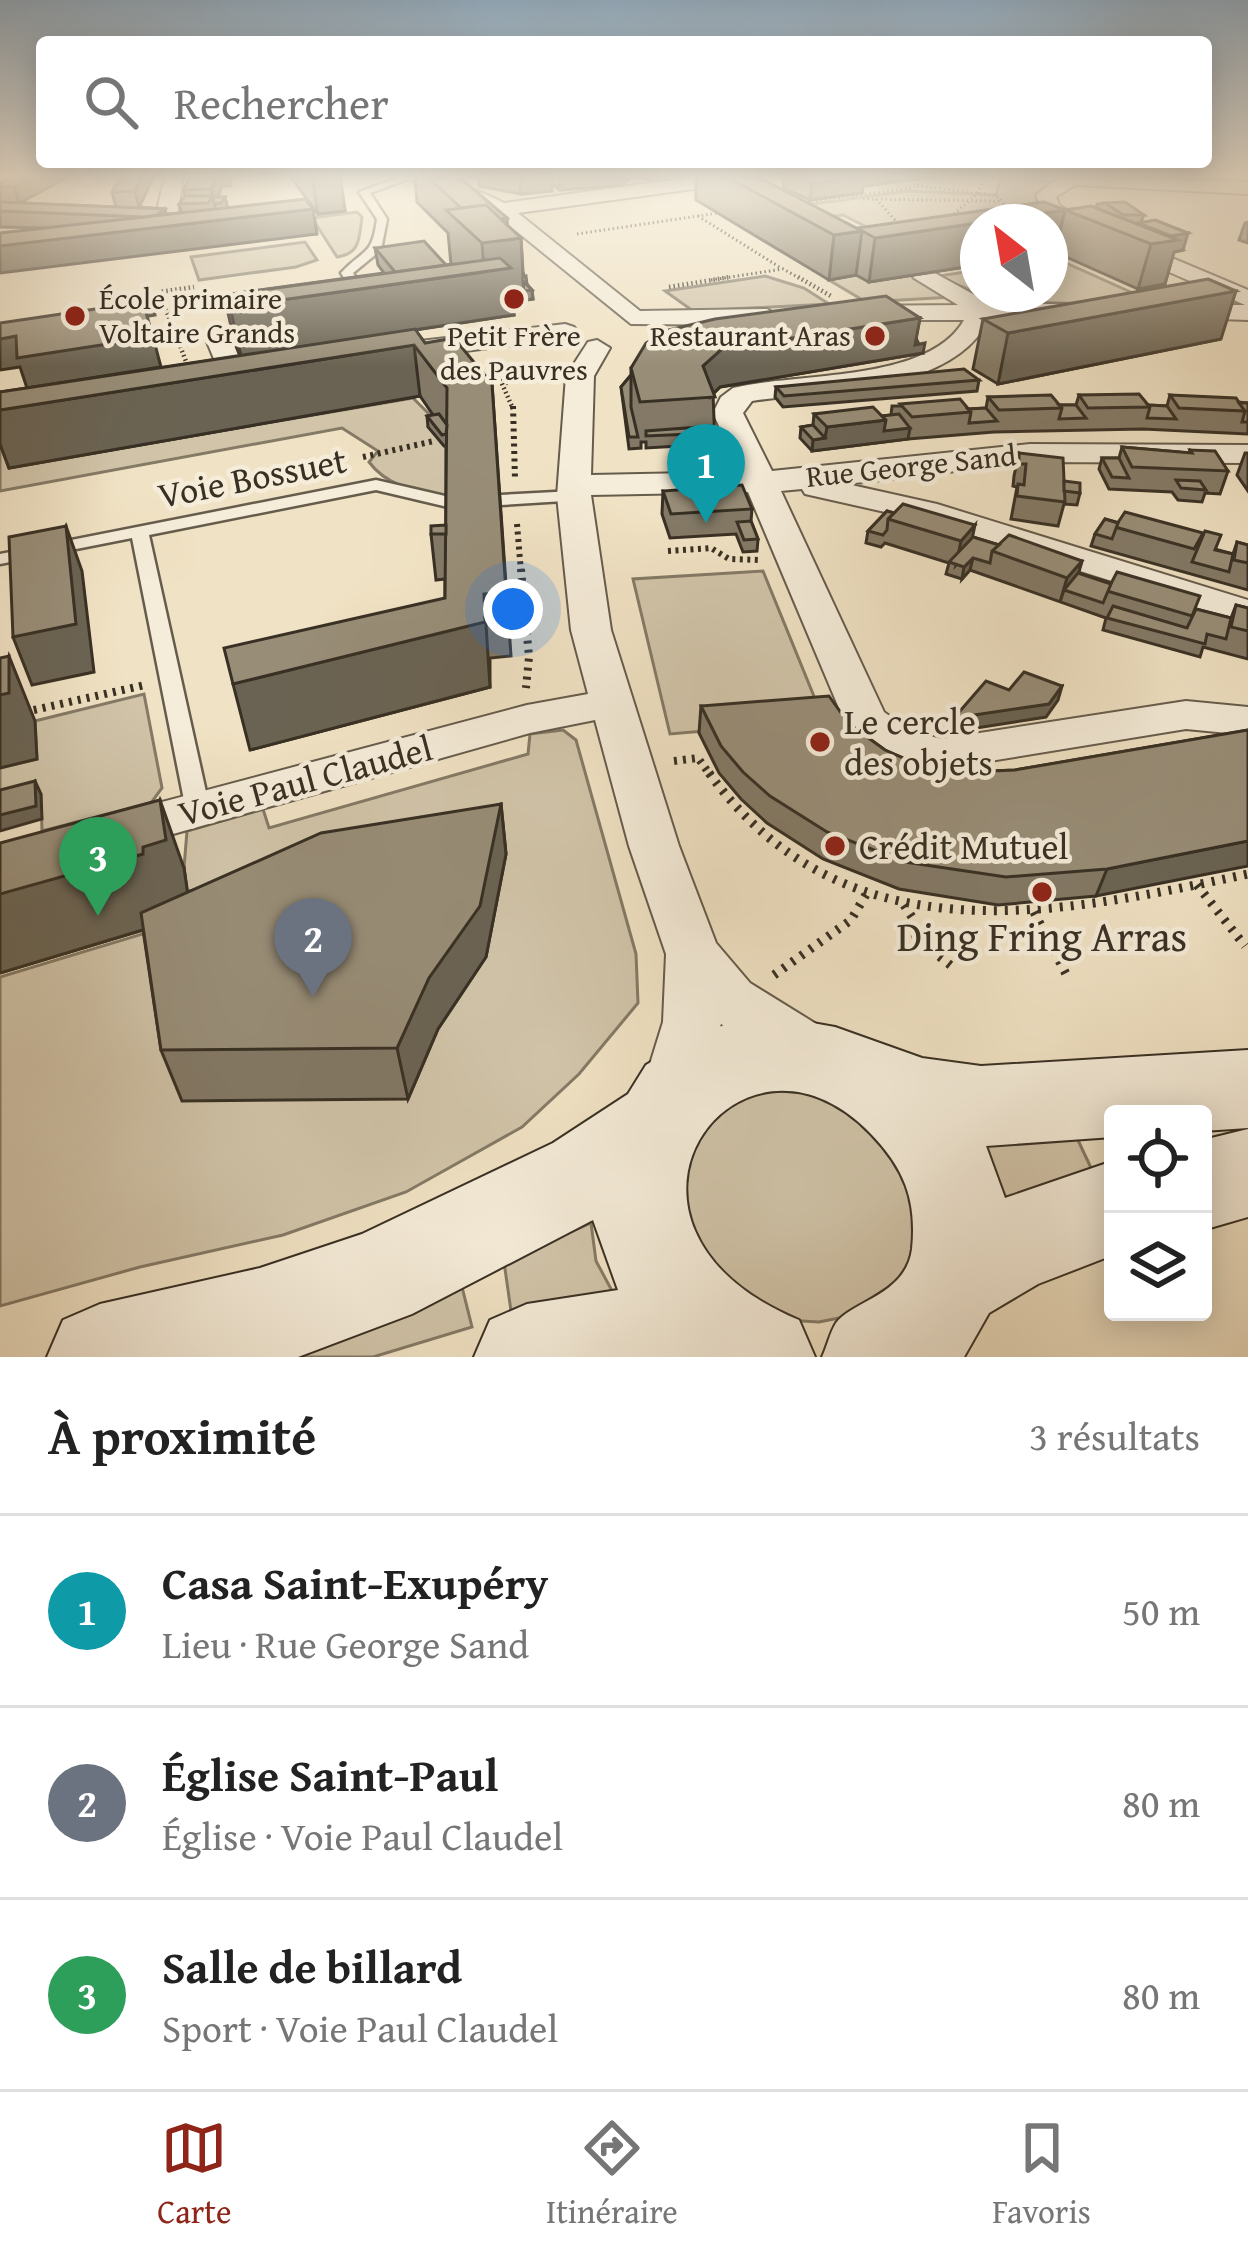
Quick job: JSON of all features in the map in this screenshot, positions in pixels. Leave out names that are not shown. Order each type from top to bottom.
[{"type":"main road","points":[[100,1357],[260,1319],[377,1279],[586,1175],[660,1118],[701,1077],[747,1058],[780,1054],[857,1074],[922,1098],[981,1106],[1248,1089]]},
{"type":"main road","points":[[857,1074],[923,1123],[952,1174],[962,1215],[935,1321]]},
{"type":"main road","points":[[660,1118],[643,1156],[639,1192],[651,1253],[672,1292],[689,1310],[754,1354]]},
{"type":"main road","points":[[1212,1183],[1248,1173]]},
{"type":"main road","points":[[935,1321],[1008,1246],[1104,1211]]},
{"type":"main road","points":[[526,1357],[609,1340],[650,1338],[754,1354]]},
{"type":"street","points":[[541,239],[582,335],[574,490],[591,630],[693,953],[695,994],[687,1049],[660,1118]]},
{"type":"street","points":[[1111,239],[1248,298]]},
{"type":"street","points":[[1186,271],[1225,265]]},
{"type":"street","points":[[922,274],[960,296]]},
{"type":"street","points":[[377,355],[582,335],[638,321],[960,310]]},
{"type":"street","points":[[1068,310],[1248,313]]},
{"type":"street","points":[[980,312],[956,350],[941,359],[759,391],[730,403],[734,428],[773,482],[797,559],[866,720],[893,740],[941,754],[1186,715],[1248,721]]},
{"type":"street","points":[[582,335],[638,321]]},
{"type":"street","points":[[227,339],[233,377]]},
{"type":"street","points":[[182,386],[267,372]]},
{"type":"street","name":"Rue George Sand","points":[[574,490],[841,481],[944,460],[1030,453],[1248,454]]},
{"type":"street","points":[[925,511],[945,477],[944,460]]},
{"type":"street","points":[[841,481],[1248,612]]},
{"type":"street","name":"Voie Paul Claudel","points":[[0,864],[527,719],[611,703]]},
{"type":"street","points":[[693,953],[730,1000],[782,1036],[857,1074]]},
{"type":"lane","points":[[350,314],[363,309],[366,301],[347,273],[372,258],[378,239]]},
{"type":"lane","name":"Voie Bossuet","points":[[198,810],[140,533],[376,485],[446,503]]},
{"type":"lane","points":[[501,500],[574,490]]},
{"type":"lane","points":[[0,559],[140,533]]},
{"type":"path","points":[[734,239],[826,291],[825,314]]},
{"type":"path","points":[[582,335],[783,269]]},
{"type":"path","points":[[182,386],[191,375],[159,292],[194,287]]},
{"type":"path","points":[[362,458],[434,441]]},
{"type":"path","points":[[668,551],[711,548],[729,559],[797,559]]},
{"type":"path","points":[[18,713],[173,678]]},
{"type":"path","points":[[674,762],[698,758],[728,801],[765,838],[816,870],[904,903],[1034,912],[1248,874]]},
{"type":"path","points":[[1197,885],[1245,946]]},
{"type":"path","points":[[765,982],[851,920],[868,891]]},
{"type":"path","points":[[904,903],[914,920],[916,938],[954,968]]},
{"type":"path","points":[[1034,912],[1066,974]]},
{"type":"shaded area","points":[[326,239],[358,239],[351,252],[337,257]]},
{"type":"shaded area","points":[[305,242],[317,260],[199,280],[191,257]]},
{"type":"shaded area","points":[[1068,264],[1155,303],[1068,303]]},
{"type":"shaded area","points":[[960,273],[960,285],[939,276]]},
{"type":"shaded area","points":[[857,275],[869,282],[911,275],[953,297],[866,302],[829,280]]},
{"type":"shaded area","points":[[765,276],[804,288],[829,304],[693,311],[665,291]]},
{"type":"shaded area","points":[[413,398],[440,425],[429,427],[452,445],[452,498],[406,488],[386,478],[369,462],[378,451],[342,428],[0,491],[0,440],[10,467]]},
{"type":"shaded area","points":[[763,571],[824,721],[670,734],[633,579]]},
{"type":"shaded area","points":[[144,694],[162,788],[151,803],[42,831],[41,795],[0,805],[0,768],[37,759],[35,721]]},
{"type":"shaded area","points":[[563,730],[576,740],[636,954],[638,1003],[579,1074],[522,1127],[406,1192],[283,1235],[140,1267],[0,1306],[0,977],[146,933],[189,902],[184,868],[187,831],[263,809],[269,828],[528,754],[530,734]]},
{"type":"shaded area","points":[[762,1090],[822,1094],[898,1152],[918,1228],[910,1260],[894,1287],[854,1315],[819,1322],[784,1320],[707,1273],[677,1179],[710,1116]]},
{"type":"shaded area","points":[[1076,1136],[1093,1172],[1009,1205],[978,1139]]},
{"type":"shaded area","points":[[591,1223],[596,1261],[617,1300],[512,1318],[504,1262]]},
{"type":"shaded area","points":[[461,1283],[472,1327],[373,1357],[261,1357]]},
{"type":"building","points":[[0,239],[56,239],[0,246]]},
{"type":"building","points":[[1139,239],[1176,239],[1151,244]]},
{"type":"building","points":[[424,241],[446,265],[395,272],[375,248]]},
{"type":"building","points":[[500,258],[511,268],[230,307],[224,295]]},
{"type":"building","points":[[1208,279],[1236,291],[1008,333],[983,319],[1022,312],[1068,312],[1068,304]]},
{"type":"building","points":[[886,296],[920,318],[722,349],[703,366],[715,397],[640,402],[631,368],[646,343],[669,330],[715,319]]},
{"type":"building","points":[[150,297],[153,305],[145,306],[143,302],[121,305],[119,299]]},
{"type":"building","points":[[143,302],[153,337],[17,358],[16,336],[0,339],[0,323]]},
{"type":"building","points":[[415,329],[425,343],[454,338],[492,384],[506,592],[484,594],[485,622],[233,684],[224,648],[445,598],[447,388],[414,345],[0,410],[0,392]]},
{"type":"building","points":[[964,369],[979,380],[784,396],[776,387]]},
{"type":"building","points":[[631,375],[638,437],[629,437],[621,387]]},
{"type":"building","points":[[1139,394],[1150,407],[1088,408],[1079,395]]},
{"type":"building","points":[[1051,395],[1062,408],[999,410],[988,397]]},
{"type":"building","points":[[1170,395],[1236,398],[1245,411],[1179,408]]},
{"type":"building","points":[[960,399],[971,412],[912,417],[900,404]]},
{"type":"building","points":[[1239,403],[1248,403],[1248,422],[1242,422],[1245,411]]},
{"type":"building","points":[[1059,405],[1076,405],[1086,418],[1059,419]]},
{"type":"building","points":[[1148,405],[1167,406],[1176,419],[1147,418]]},
{"type":"building","points":[[873,407],[886,420],[827,427],[814,414]]},
{"type":"building","points":[[986,408],[997,421],[969,423],[968,409]]},
{"type":"building","points":[[439,414],[447,425],[442,435],[427,416]]},
{"type":"building","points":[[899,414],[910,428],[884,431],[882,416]]},
{"type":"building","points":[[813,425],[825,438],[813,440],[801,427]]},
{"type":"building","points":[[713,426],[715,433],[646,436],[646,431]]},
{"type":"building","points":[[1122,447],[1215,451],[1228,471],[1132,467]]},
{"type":"building","points":[[1019,453],[1063,458],[1065,502],[1017,496],[1018,484],[1024,485],[1026,464],[1019,464]]},
{"type":"building","points":[[1102,458],[1119,458],[1129,478],[1112,477]]},
{"type":"building","points":[[1176,480],[1200,481],[1206,490],[1181,488]]},
{"type":"building","points":[[1064,481],[1080,483],[1080,493],[1064,491]]},
{"type":"building","points":[[742,485],[752,509],[671,514],[663,491]]},
{"type":"building","points":[[903,504],[975,525],[961,541],[888,519]]},
{"type":"building","points":[[887,511],[894,513],[883,535],[868,531]]},
{"type":"building","points":[[1125,512],[1203,533],[1194,549],[1115,527]]},
{"type":"building","points":[[1105,519],[1118,523],[1112,539],[1095,534]]},
{"type":"building","points":[[751,521],[758,539],[744,540],[737,522]]},
{"type":"building","points":[[446,525],[446,534],[431,534],[431,526]]},
{"type":"building","points":[[66,526],[76,624],[13,637],[9,537]]},
{"type":"building","points":[[1205,531],[1221,535],[1215,550],[1233,554],[1229,572],[1192,562]]},
{"type":"building","points":[[1009,535],[1082,561],[1067,578],[992,551]]},
{"type":"building","points":[[973,537],[999,545],[990,563],[973,558],[964,567],[949,562]]},
{"type":"building","points":[[1237,542],[1248,545],[1248,563],[1234,560]]},
{"type":"building","points":[[1117,572],[1200,596],[1192,616],[1107,591]]},
{"type":"building","points":[[1078,573],[1111,584],[1103,603],[1064,590]]},
{"type":"building","points":[[1236,605],[1248,608],[1248,631],[1231,627]]},
{"type":"building","points":[[1113,606],[1187,628],[1196,609],[1231,618],[1226,639],[1207,634],[1205,644],[1107,618]]},
{"type":"building","points":[[9,656],[9,693],[0,695],[0,658]]},
{"type":"building","points":[[1024,672],[1062,686],[1049,704],[954,718],[986,681],[1009,690]]},
{"type":"building","points":[[829,696],[849,724],[885,750],[917,764],[969,772],[1015,770],[1248,730],[1248,841],[1107,869],[1006,877],[905,862],[827,832],[770,796],[721,746],[701,706]]},
{"type":"building","points":[[35,781],[36,806],[0,815],[0,790]]},
{"type":"building","points":[[160,800],[166,840],[143,847],[143,854],[0,894],[0,843]]},
{"type":"building","points":[[501,804],[480,906],[429,978],[397,1048],[161,1050],[141,913],[321,833]]},
{"type":"place","name":"Petit Frère des Pauvres","points":[[514,299]]},
{"type":"place","name":"École primaire Voltaire Grands","points":[[75,316]]},
{"type":"place","name":"Restaurant Aras","points":[[875,336]]},
{"type":"place","name":"Casa Saint-Exupéry","points":[[706,523]]},
{"type":"place","name":"Le cercle des objets","points":[[820,742]]},
{"type":"place","name":"Crédit Mutuel","points":[[835,846]]},
{"type":"place","name":"Ding Fring Arras","points":[[1042,892]]},
{"type":"place","name":"Salle de billard","points":[[98,916]]},
{"type":"place","name":"Église Saint-Paul","points":[[313,997]]}]
